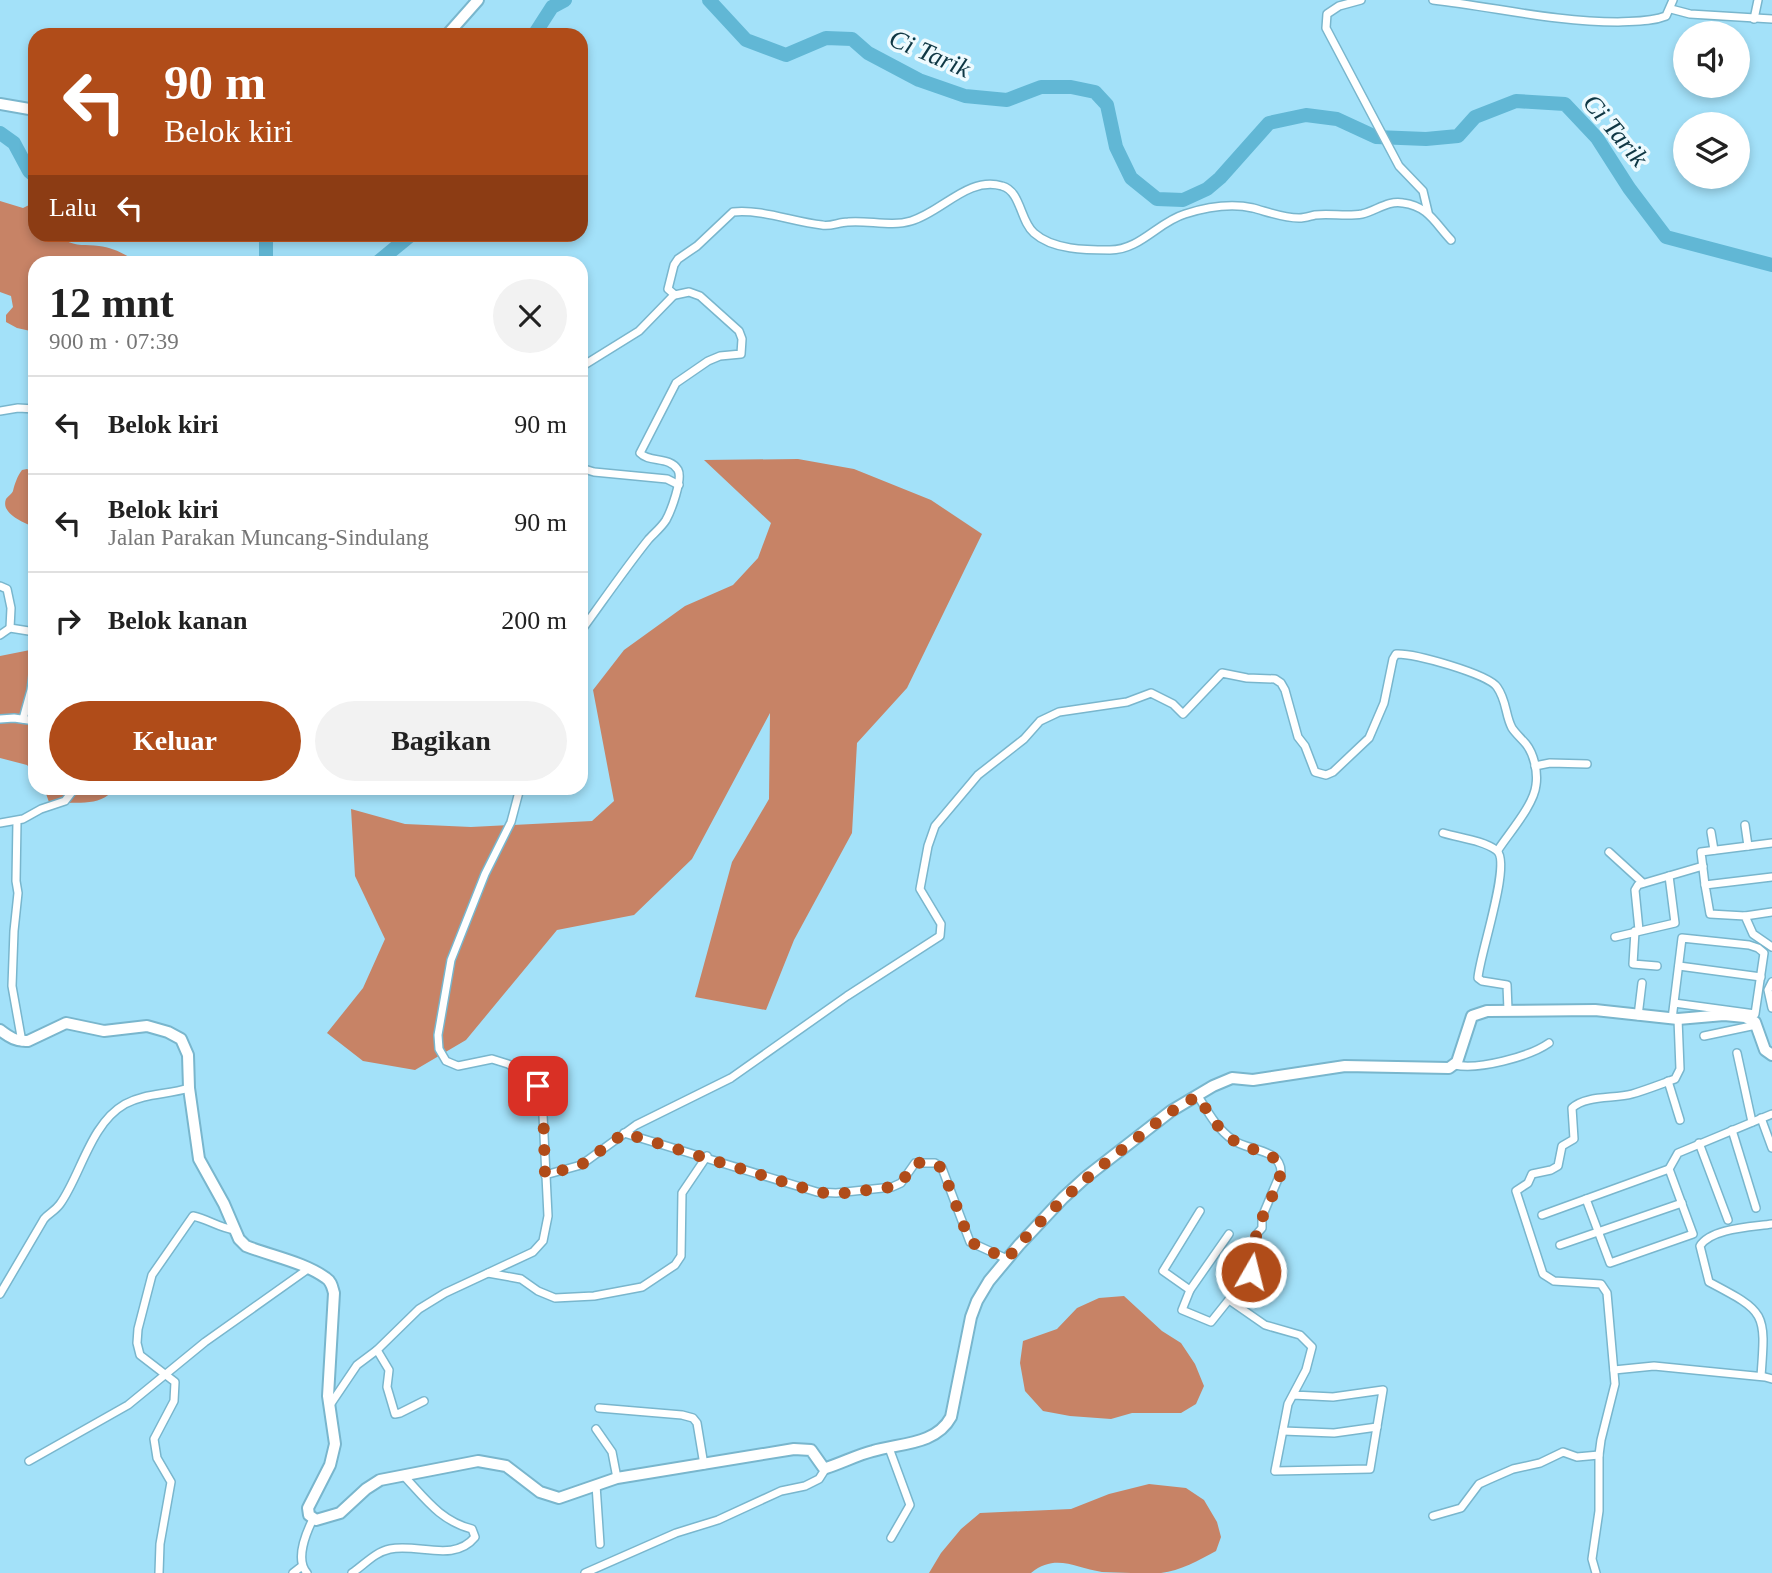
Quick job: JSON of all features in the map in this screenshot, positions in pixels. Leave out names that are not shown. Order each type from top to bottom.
[{"type":"street","points":[[453,28],[478,0]]},
{"type":"street","points":[[1361,0],[1333,9],[1327,14],[1325,23],[1401,169],[1423,191],[1428,212],[1451,240]]},
{"type":"street","points":[[1433,0],[1590,22],[1653,20],[1666,16],[1673,0]]},
{"type":"street","points":[[1754,19],[1758,0]]},
{"type":"street","points":[[1671,9],[1690,14],[1772,19]]},
{"type":"street","points":[[0,104],[28,109]]},
{"type":"street","points":[[674,295],[668,291],[668,285],[678,259],[697,246],[733,212],[752,212],[825,226],[848,222],[900,223],[921,217],[972,188],[988,184],[1012,191],[1026,224],[1046,241],[1063,246],[1114,250],[1152,235],[1183,215],[1216,206],[1253,208],[1268,214],[1298,218],[1316,215],[1360,215],[1387,204],[1400,202],[1428,212]]},
{"type":"street","points":[[588,363],[639,331],[674,295],[689,292],[700,296],[739,331],[743,346],[740,355],[720,356],[708,361],[676,383],[640,452],[643,457],[674,465],[680,475],[679,485],[665,522],[648,540],[588,621]]},
{"type":"street","points":[[0,411],[28,409]]},
{"type":"street","points":[[588,470],[653,476],[671,480],[679,485]]},
{"type":"street","points":[[0,586],[7,589],[10,599],[10,628]]},
{"type":"street","points":[[0,635],[10,628],[28,631]]},
{"type":"street","points":[[545,1175],[581,1165],[636,1125],[731,1078],[847,996],[940,936],[941,924],[920,889],[928,846],[935,826],[978,775],[1024,739],[1047,716],[1084,707],[1127,702],[1151,693],[1173,704],[1183,714],[1222,673],[1247,678],[1275,679],[1284,685],[1298,737],[1305,746],[1312,768],[1315,772],[1330,773],[1374,731],[1384,703],[1393,659],[1399,654],[1473,673],[1493,682],[1504,699],[1509,722],[1527,745],[1535,766],[1536,787],[1531,801],[1498,850],[1502,865],[1478,978],[1507,985],[1508,1010]]},
{"type":"street","points":[[23,719],[28,701]]},
{"type":"street","points":[[0,719],[28,720]]},
{"type":"street","points":[[1535,766],[1550,763],[1587,764]]},
{"type":"street","points":[[0,823],[17,821],[65,801],[70,795]]},
{"type":"street","points":[[330,1406],[357,1365],[377,1350],[419,1309],[533,1252],[543,1241],[548,1216],[542,1095],[533,1080],[508,1064],[492,1059],[458,1066],[446,1061],[439,1049],[438,1035],[452,960],[485,874],[511,822],[518,795]]},
{"type":"street","points":[[17,821],[18,893],[12,986],[22,1042]]},
{"type":"street","points":[[1745,825],[1748,846]]},
{"type":"street","points":[[1711,832],[1714,850]]},
{"type":"street","points":[[1443,833],[1498,850]]},
{"type":"street","points":[[1772,843],[1701,852],[1710,914],[1745,916],[1772,912]]},
{"type":"street","points":[[1609,852],[1643,883]]},
{"type":"street","points":[[1657,966],[1633,964],[1637,931],[1635,890],[1638,884],[1703,866]]},
{"type":"street","points":[[1615,937],[1675,923],[1668,876]]},
{"type":"street","points":[[1705,885],[1772,877]]},
{"type":"street","points":[[1745,916],[1754,934],[1772,947]]},
{"type":"street","points":[[1596,1573],[1592,1559],[1599,1511],[1597,1473],[1601,1440],[1615,1384],[1607,1293],[1601,1284],[1554,1281],[1543,1274],[1516,1191],[1528,1183],[1532,1174],[1558,1166],[1562,1146],[1574,1139],[1572,1108],[1575,1105],[1590,1100],[1633,1094],[1675,1079],[1679,1072],[1674,1003],[1682,938],[1749,946],[1764,953],[1755,1014],[1674,1003]]},
{"type":"street","points":[[1679,966],[1760,977]]},
{"type":"street","points":[[1772,982],[1768,990],[1772,1007]]},
{"type":"street","points":[[1638,1016],[1642,983]]},
{"type":"street","points":[[1455,1065],[1472,1016],[1481,1012],[1508,1010],[1595,1010],[1675,1019],[1724,1015],[1745,1017],[1756,1025],[1765,1050],[1772,1055]]},
{"type":"street","points":[[0,1030],[10,1038],[22,1042],[66,1023],[104,1031],[146,1026],[181,1039],[186,1048],[199,1159],[239,1239],[246,1246],[308,1269],[332,1283],[334,1293],[328,1396],[335,1444],[334,1454],[308,1508],[313,1519],[321,1520],[340,1513],[373,1483],[478,1461],[506,1466],[531,1486],[552,1496],[565,1497],[617,1478],[804,1449],[815,1453],[826,1468]]},
{"type":"street","points":[[1704,1036],[1756,1025]]},
{"type":"street","points":[[584,1573],[676,1533],[718,1520],[781,1491],[805,1486],[819,1479],[826,1468],[864,1454],[926,1439],[948,1423],[977,1301],[1007,1259],[1086,1177],[1171,1111],[1213,1086],[1232,1078],[1253,1080],[1345,1066],[1474,1067],[1529,1052],[1549,1043]]},
{"type":"street","points":[[1737,1053],[1752,1122]]},
{"type":"street","points":[[1668,1081],[1680,1120]]},
{"type":"street","points":[[0,1294],[44,1219],[64,1198],[100,1129],[122,1106],[138,1098],[189,1088]]},
{"type":"street","points":[[1198,1096],[1218,1127],[1231,1139],[1274,1157],[1281,1167],[1280,1177],[1262,1217],[1262,1228],[1256,1235],[1255,1261],[1251,1272],[1211,1322],[1182,1310],[1190,1290],[1229,1234]]},
{"type":"street","points":[[1542,1215],[1670,1169],[1678,1153],[1772,1114]]},
{"type":"street","points":[[1761,1118],[1772,1148]]},
{"type":"street","points":[[1732,1130],[1756,1208]]},
{"type":"street","points":[[624,1133],[707,1156],[783,1183],[829,1194],[892,1187],[901,1183],[915,1163],[936,1163],[942,1168],[970,1242],[1007,1259]]},
{"type":"street","points":[[1699,1143],[1728,1220]]},
{"type":"street","points":[[487,1273],[521,1279],[538,1291],[555,1298],[594,1296],[649,1284],[675,1265],[681,1256],[682,1193],[707,1156]]},
{"type":"street","points":[[1586,1199],[1610,1263],[1693,1234],[1670,1169]]},
{"type":"street","points":[[1560,1245],[1682,1203]]},
{"type":"street","points":[[1190,1290],[1163,1271],[1199,1211]]},
{"type":"street","points":[[159,1573],[160,1544],[171,1482],[158,1458],[154,1439],[174,1401],[175,1382],[140,1355],[138,1329],[152,1275],[193,1216],[203,1218],[220,1228],[235,1230]]},
{"type":"street","points":[[1762,1376],[1764,1333],[1761,1320],[1752,1307],[1709,1282],[1700,1246],[1708,1238],[1738,1227],[1772,1224]]},
{"type":"street","points":[[29,1461],[128,1405],[205,1342],[308,1269]]},
{"type":"street","points":[[1229,1300],[1265,1325],[1300,1335],[1312,1347],[1306,1370],[1293,1395],[1289,1404],[1275,1472],[1370,1469],[1383,1390],[1333,1397],[1293,1395]]},
{"type":"street","points":[[377,1350],[389,1370],[387,1385],[395,1413],[424,1401]]},
{"type":"street","points":[[1614,1370],[1654,1366],[1762,1376],[1772,1380]]},
{"type":"street","points":[[599,1408],[693,1418],[697,1423],[704,1465]]},
{"type":"street","points":[[1283,1431],[1334,1433],[1377,1427]]},
{"type":"street","points":[[596,1429],[612,1452],[617,1478]]},
{"type":"street","points":[[889,1448],[910,1505],[891,1538]]},
{"type":"street","points":[[1433,1516],[1461,1508],[1479,1484],[1499,1474],[1540,1463],[1563,1451],[1577,1457],[1599,1455]]},
{"type":"street","points":[[352,1573],[386,1550],[451,1550],[470,1544],[475,1537],[472,1529],[452,1522],[422,1499],[403,1475]]},
{"type":"street","points":[[596,1485],[600,1544]]},
{"type":"street","points":[[293,1573],[304,1570],[302,1552],[313,1519]]},
{"type":"shaded area","points":[[0,201],[23,208],[28,206],[28,242],[94,245],[127,256],[28,256],[28,330],[6,322],[6,315],[13,307],[11,296],[0,292]]},
{"type":"shaded area","points":[[798,459],[854,469],[931,500],[982,534],[907,688],[857,743],[852,833],[794,940],[766,1010],[695,997],[732,862],[769,799],[770,713],[692,859],[634,915],[557,930],[466,1040],[415,1070],[363,1061],[327,1033],[363,988],[385,939],[355,876],[351,809],[405,824],[471,827],[592,821],[614,801],[593,690],[624,650],[685,606],[733,585],[758,558],[771,523],[704,460]]},
{"type":"shaded area","points":[[22,470],[28,470],[28,524],[10,514],[5,504]]},
{"type":"shaded area","points":[[28,650],[28,766],[0,758],[0,656]]},
{"type":"shaded area","points":[[46,795],[109,795],[93,801],[50,805]]},
{"type":"shaded area","points":[[1124,1296],[1162,1331],[1181,1343],[1195,1364],[1204,1386],[1196,1404],[1181,1413],[1132,1413],[1111,1419],[1043,1411],[1025,1391],[1020,1363],[1023,1341],[1057,1329],[1077,1308],[1099,1298]]},
{"type":"shaded area","points":[[1149,1484],[1186,1488],[1204,1500],[1217,1522],[1221,1537],[1216,1551],[1182,1568],[1161,1573],[1102,1572],[1057,1563],[1040,1567],[1031,1573],[929,1573],[961,1529],[980,1513],[1071,1509],[1109,1494]]},
{"type":"waterway","name":"Ci Tarik","points":[[538,28],[552,7],[565,0]]},
{"type":"waterway","name":"Ci Tarik","points":[[709,0],[746,40],[786,55],[826,38],[852,39],[868,53],[919,80],[965,96],[1007,100],[1041,87],[1071,87],[1095,92],[1107,105],[1116,147],[1131,178],[1157,199],[1183,200],[1207,189],[1269,123],[1306,115],[1337,119],[1376,137],[1426,139],[1458,136],[1475,117],[1516,101],[1565,104],[1597,138],[1629,188],[1666,237],[1772,265]]},
{"type":"waterway","name":"Ci Tarik","points":[[0,133],[14,143],[28,169]]},
{"type":"waterway","name":"Ci Tarik","points":[[266,242],[266,256]]},
{"type":"waterway","name":"Ci Tarik","points":[[385,256],[402,242]]},
{"type":"route","points":[[538,1086],[543,1102],[545,1175],[581,1165],[624,1133],[823,1193],[836,1194],[892,1187],[901,1183],[915,1163],[931,1162],[942,1168],[970,1242],[1007,1259],[1086,1177],[1171,1111],[1198,1096],[1218,1127],[1231,1139],[1274,1157],[1281,1167],[1280,1177],[1262,1217],[1262,1228],[1256,1235],[1255,1261],[1251,1272]]}]
